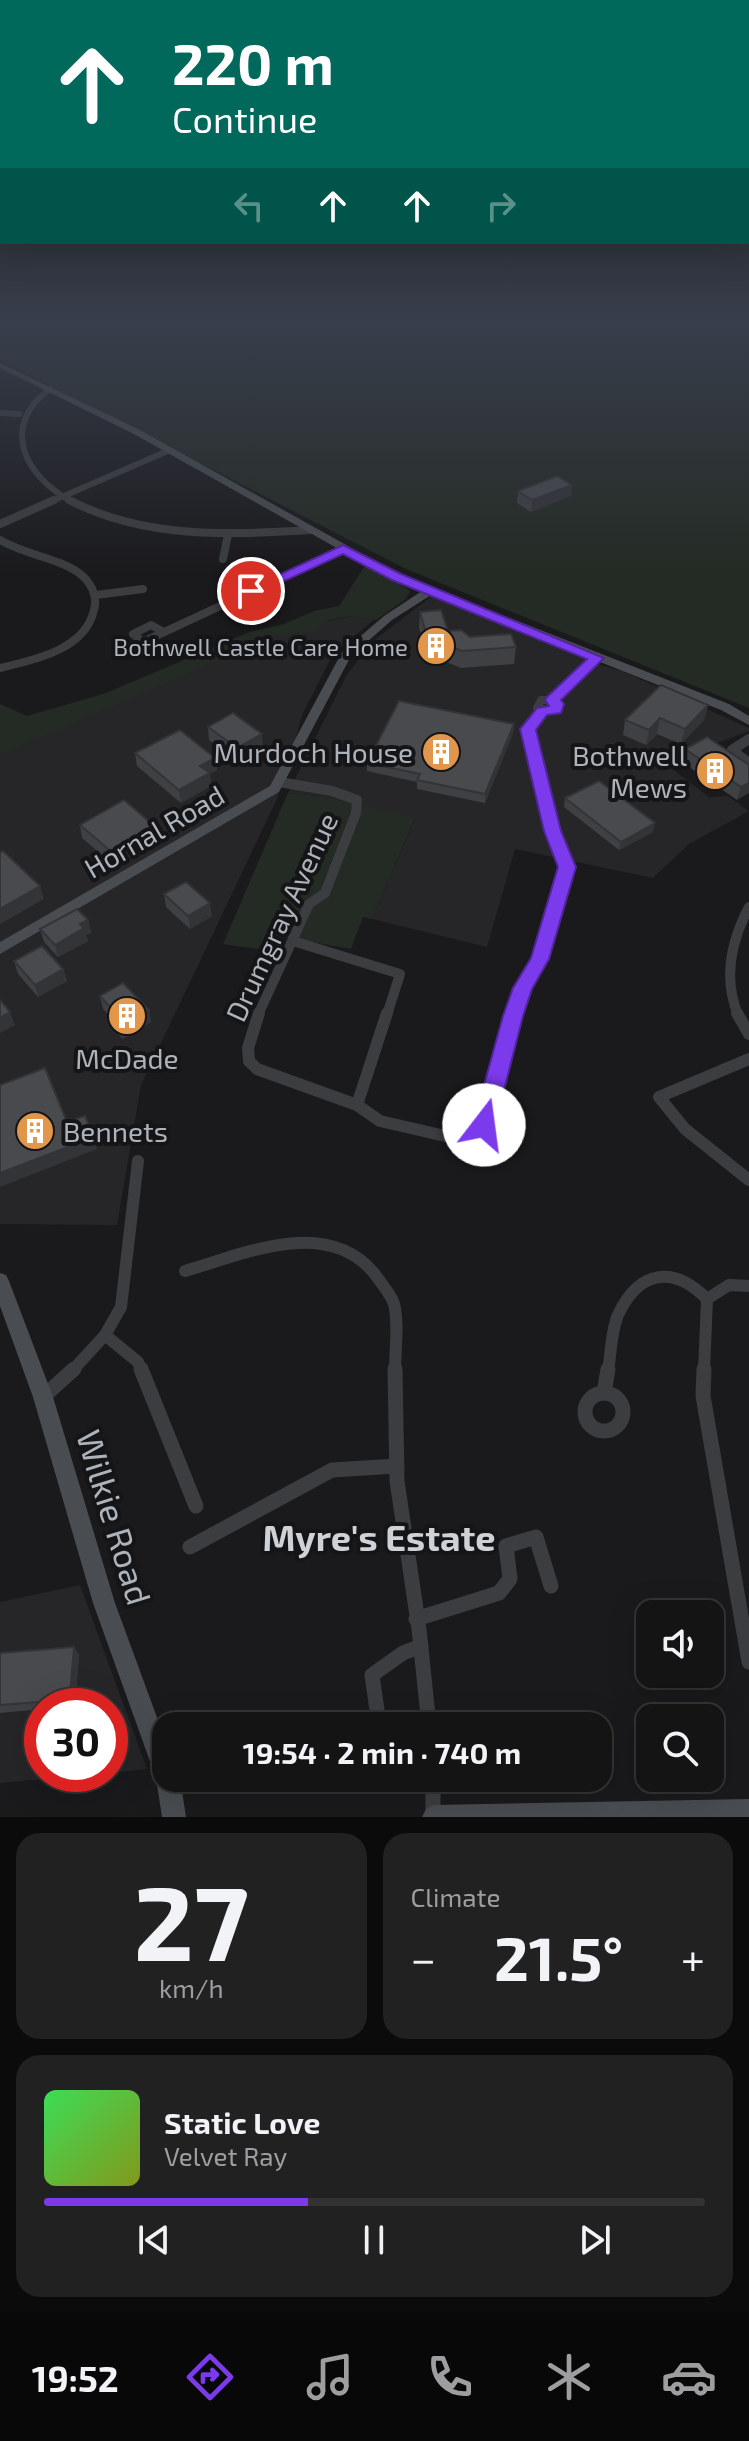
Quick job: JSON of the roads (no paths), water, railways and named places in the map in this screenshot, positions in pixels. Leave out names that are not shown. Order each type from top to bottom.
[{"type":"main road","points":[[81,405],[170,450],[396,577],[725,707],[749,721]]},
{"type":"main road","name":"Hornal Road","points":[[0,949],[275,789],[346,654],[379,625],[430,591]]},
{"type":"main road","name":"Wilkie Road","points":[[0,1281],[43,1397],[104,1603],[152,1734]]},
{"type":"main road","name":"Wilkie Road","points":[[170,1792],[174,1817]]},
{"type":"main road","points":[[434,1817],[572,1817],[749,1811]]},
{"type":"street","points":[[25,405],[19,414],[13,442],[17,456],[43,486],[93,514],[122,523],[187,533],[313,532]]},
{"type":"street","points":[[0,413],[19,414]]},
{"type":"street","points":[[0,524],[170,450]]},
{"type":"street","points":[[223,559],[228,535]]},
{"type":"street","points":[[0,668],[31,661],[75,639],[93,617],[96,595],[79,573],[2,543]]},
{"type":"street","points":[[117,654],[142,641],[133,634],[151,625],[162,631],[343,549]]},
{"type":"street","points":[[96,595],[144,589]]},
{"type":"street","name":"Drumgray Avenue","points":[[279,782],[332,791],[357,800],[356,813],[325,893],[309,904],[254,1024],[248,1048],[249,1061],[257,1069],[357,1105],[380,1121],[467,1141],[484,1125],[522,988],[540,959],[567,867],[553,831],[528,729],[542,711],[556,709],[557,704],[552,700],[597,658]]},
{"type":"street","points":[[749,739],[732,750],[749,763]]},
{"type":"street","points":[[749,907],[735,932],[728,970],[732,997],[749,1034]]},
{"type":"street","points":[[293,941],[400,974],[357,1105]]},
{"type":"street","points":[[749,1059],[659,1097],[685,1129],[749,1180]]},
{"type":"street","points":[[43,1397],[60,1385],[105,1335],[121,1307],[138,1161]]},
{"type":"street","points":[[185,1271],[301,1241],[345,1249],[380,1280],[394,1304],[397,1466],[428,1712]]},
{"type":"street","points":[[604,1393],[617,1317],[635,1288],[663,1275],[690,1282],[707,1299],[703,1396],[749,1662]]},
{"type":"street","points":[[707,1299],[729,1285],[749,1286]]},
{"type":"street","points":[[105,1335],[138,1362],[196,1506]]},
{"type":"street","points":[[190,1547],[332,1470],[397,1466]]},
{"type":"street","points":[[416,1619],[499,1593],[510,1579],[506,1546],[536,1537],[551,1586]]},
{"type":"street","points":[[376,1712],[372,1675],[403,1653],[421,1646]]},
{"type":"street","points":[[433,1792],[434,1817]]},
{"type":"place","name":"Bothwell Castle Care Home","points":[[436,646]]},
{"type":"place","name":"Murdoch House","points":[[441,752]]},
{"type":"place","name":"Bothwell Mews","points":[[715,771]]},
{"type":"place","name":"McDade","points":[[127,1016]]},
{"type":"place","name":"Bennets","points":[[35,1131]]},
{"type":"district","name":"Myre's Estate","points":[[379,1536]]}]
